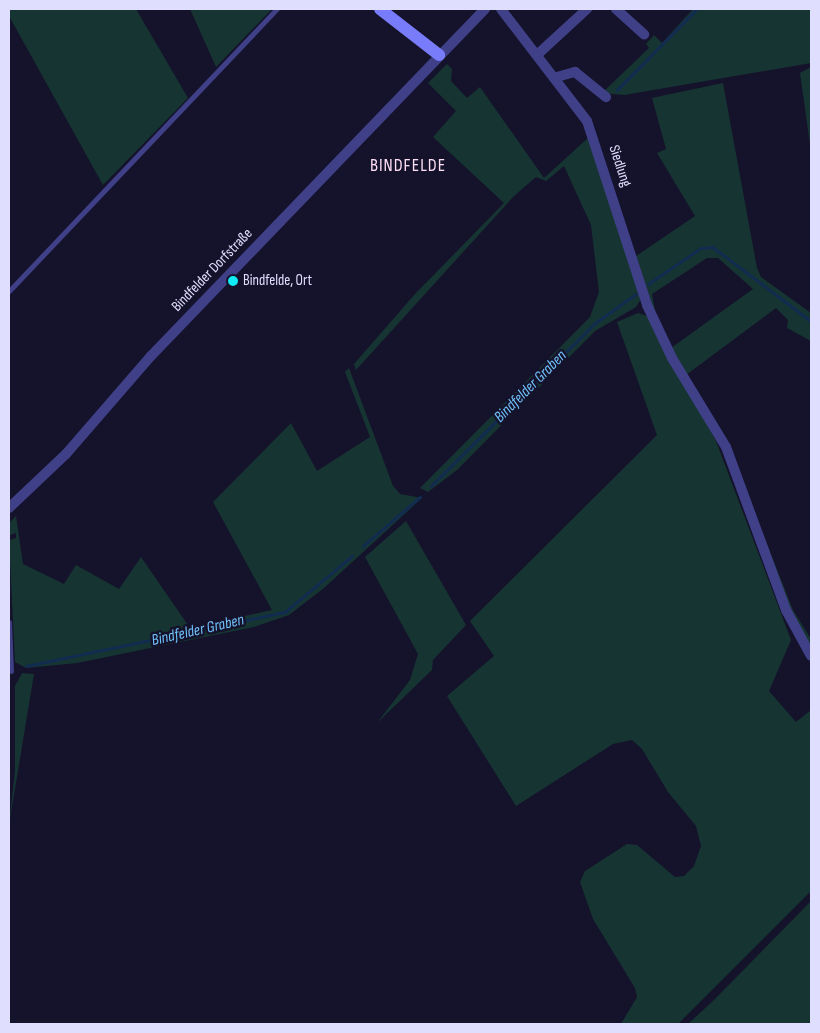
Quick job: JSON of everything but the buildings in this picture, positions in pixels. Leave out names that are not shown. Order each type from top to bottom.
[{"type":"street","points":[[380,9],[439,55]]},
{"type":"street","name":"Bindfelder Dorfstraße","points":[[9,508],[66,454],[151,356],[485,9]]},
{"type":"street","name":"Siedlung","points":[[501,9],[556,77],[596,142],[645,300],[672,358],[726,447],[782,601],[811,656]]},
{"type":"street","points":[[538,54],[587,9]]},
{"type":"street","points":[[616,9],[644,34]]},
{"type":"street","points":[[556,77],[575,72],[606,97]]},
{"type":"lane","points":[[9,291],[277,9]]},
{"type":"lane","points":[[9,622],[11,671]]},
{"type":"green space","points":[[9,9],[136,9],[188,98],[103,185],[9,16]]},
{"type":"green space","points":[[190,9],[268,10],[272,9],[216,67]]},
{"type":"green space","points":[[693,9],[811,9],[811,63],[624,95],[602,93],[649,48],[646,44],[654,35],[662,43]]},
{"type":"green space","points":[[447,64],[452,69],[451,81],[467,98],[480,87],[544,178],[588,138],[641,299],[636,307],[595,331],[457,470],[428,492],[420,488],[590,317],[599,292],[591,225],[564,166],[546,181],[536,177],[514,196],[356,370],[354,364],[415,294],[504,203],[433,137],[456,111],[428,83]]},
{"type":"green space","points":[[811,67],[811,152],[800,73]]},
{"type":"green space","points":[[723,83],[757,268],[761,277],[811,313],[811,341],[787,328],[788,320],[776,308],[686,375],[671,348],[753,289],[718,258],[707,258],[652,294],[656,316],[636,256],[695,216],[657,153],[666,149],[652,98],[642,100]]},
{"type":"green space","points":[[638,313],[647,316],[716,441],[791,640],[769,691],[796,722],[811,710],[811,891],[678,1024],[621,1024],[637,997],[635,988],[593,919],[580,882],[585,871],[627,844],[637,845],[675,877],[684,876],[694,866],[701,846],[696,826],[668,792],[642,749],[632,740],[613,744],[516,806],[447,696],[494,656],[470,621],[657,435],[617,322]]},
{"type":"green space","points":[[349,368],[393,486],[400,494],[422,498],[324,588],[289,615],[254,627],[77,663],[26,668],[15,662],[9,540],[16,538],[16,533],[10,535],[10,522],[16,516],[23,564],[64,584],[76,565],[119,589],[141,557],[190,628],[272,610],[213,502],[291,423],[317,471],[370,437],[345,372]]},
{"type":"green space","points":[[725,438],[793,610],[811,639],[811,649],[790,609]]},
{"type":"green space","points":[[406,521],[466,625],[433,660],[432,670],[377,723],[410,680],[418,654],[365,557]]},
{"type":"green space","points":[[22,673],[34,674],[9,825],[15,771],[15,686]]},
{"type":"green space","points":[[811,901],[811,1024],[688,1024],[715,999]]},
{"type":"waterway","points":[[617,90],[697,9]]},
{"type":"waterway","name":"Bindfelder Graben","points":[[648,284],[701,248],[713,247],[811,321]]},
{"type":"waterway","name":"Bindfelder Graben","points":[[431,486],[595,323],[636,294]]},
{"type":"waterway","name":"Bindfelder Graben","points":[[363,546],[420,497]]},
{"type":"waterway","name":"Bindfelder Graben","points":[[26,666],[285,612],[352,556]]},
{"type":"place","name":"Bindfelde, Ort","points":[[233,281]]},
{"type":"district","name":"BINDFELDE","points":[[408,166]]}]
